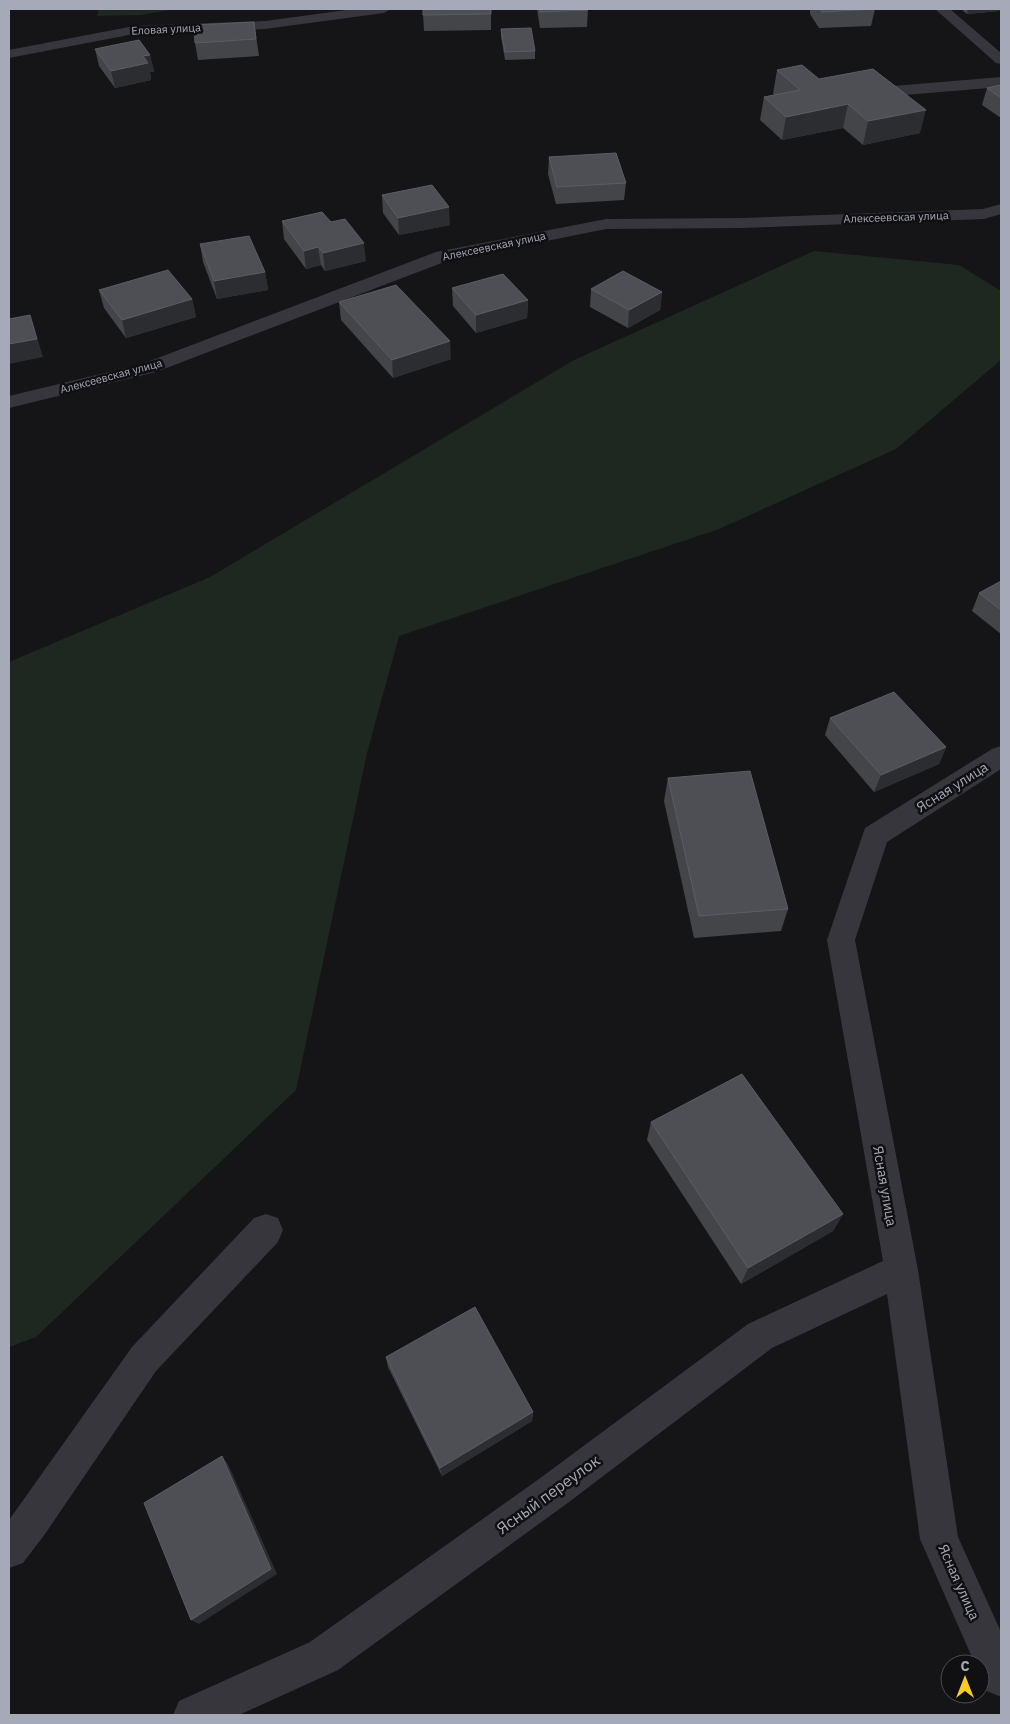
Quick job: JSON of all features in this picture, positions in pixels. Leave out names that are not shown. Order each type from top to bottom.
[{"type":"street","name":"Еловая улица","points":[[9,54],[134,30],[265,25],[384,9]]},
{"type":"street","points":[[942,9],[1001,60]]},
{"type":"street","points":[[893,91],[1001,82]]},
{"type":"street","name":"Алексеевская улица","points":[[9,402],[149,368],[442,256],[578,229],[606,224],[742,223],[984,214],[1001,209]]},
{"type":"street","name":"Ясная улица","points":[[1001,756],[875,836],[840,940],[901,1270],[939,1539],[1001,1677]]},
{"type":"street","points":[[9,1549],[32,1521],[144,1359],[266,1230]]},
{"type":"street","name":"Ясный переулок","points":[[193,1715],[324,1656],[556,1489],[760,1336],[901,1270]]},
{"type":"shaded area","points":[[99,9],[175,9],[141,15],[97,16]]},
{"type":"shaded area","points":[[814,251],[959,265],[1001,291],[1001,360],[896,449],[719,529],[399,636],[367,753],[296,1090],[36,1337],[9,1347],[9,662],[210,577],[574,360]]},
{"type":"building","points":[[423,9],[491,9],[491,14],[423,15]]},
{"type":"building","points":[[540,9],[588,9],[588,10],[540,12]]},
{"type":"building","points":[[820,9],[875,9],[822,12]]},
{"type":"building","points":[[254,22],[256,39],[195,43],[194,25]]},
{"type":"building","points":[[531,28],[535,51],[505,52],[501,29]]},
{"type":"building","points":[[139,40],[150,55],[143,56],[148,63],[111,71],[95,49]]},
{"type":"building","points":[[802,65],[819,79],[873,69],[926,110],[868,121],[848,104],[786,117],[764,97],[800,90],[777,70]]},
{"type":"building","points":[[1001,85],[1001,98],[987,88]]},
{"type":"building","points":[[616,153],[626,183],[557,187],[549,157]]},
{"type":"building","points":[[432,185],[449,207],[398,218],[382,195]]},
{"type":"building","points":[[322,212],[331,222],[345,219],[364,243],[323,253],[318,247],[304,251],[282,221]]},
{"type":"building","points":[[249,236],[265,272],[214,281],[200,244]]},
{"type":"building","points":[[168,270],[192,299],[122,320],[99,290]]},
{"type":"building","points":[[623,271],[662,292],[629,310],[591,289]]},
{"type":"building","points":[[503,274],[528,300],[476,315],[452,288]]},
{"type":"building","points":[[396,285],[450,341],[392,360],[339,302]]},
{"type":"building","points":[[30,315],[37,339],[9,344],[9,319]]},
{"type":"building","points":[[1001,581],[1001,610],[979,593]]},
{"type":"building","points":[[894,692],[946,747],[881,775],[830,718]]},
{"type":"building","points":[[750,771],[788,909],[699,916],[668,778]]},
{"type":"building","points":[[742,1074],[843,1214],[748,1268],[651,1122]]},
{"type":"building","points":[[475,1307],[533,1412],[440,1468],[386,1357]]},
{"type":"building","points":[[222,1456],[271,1569],[191,1620],[144,1503]]}]
